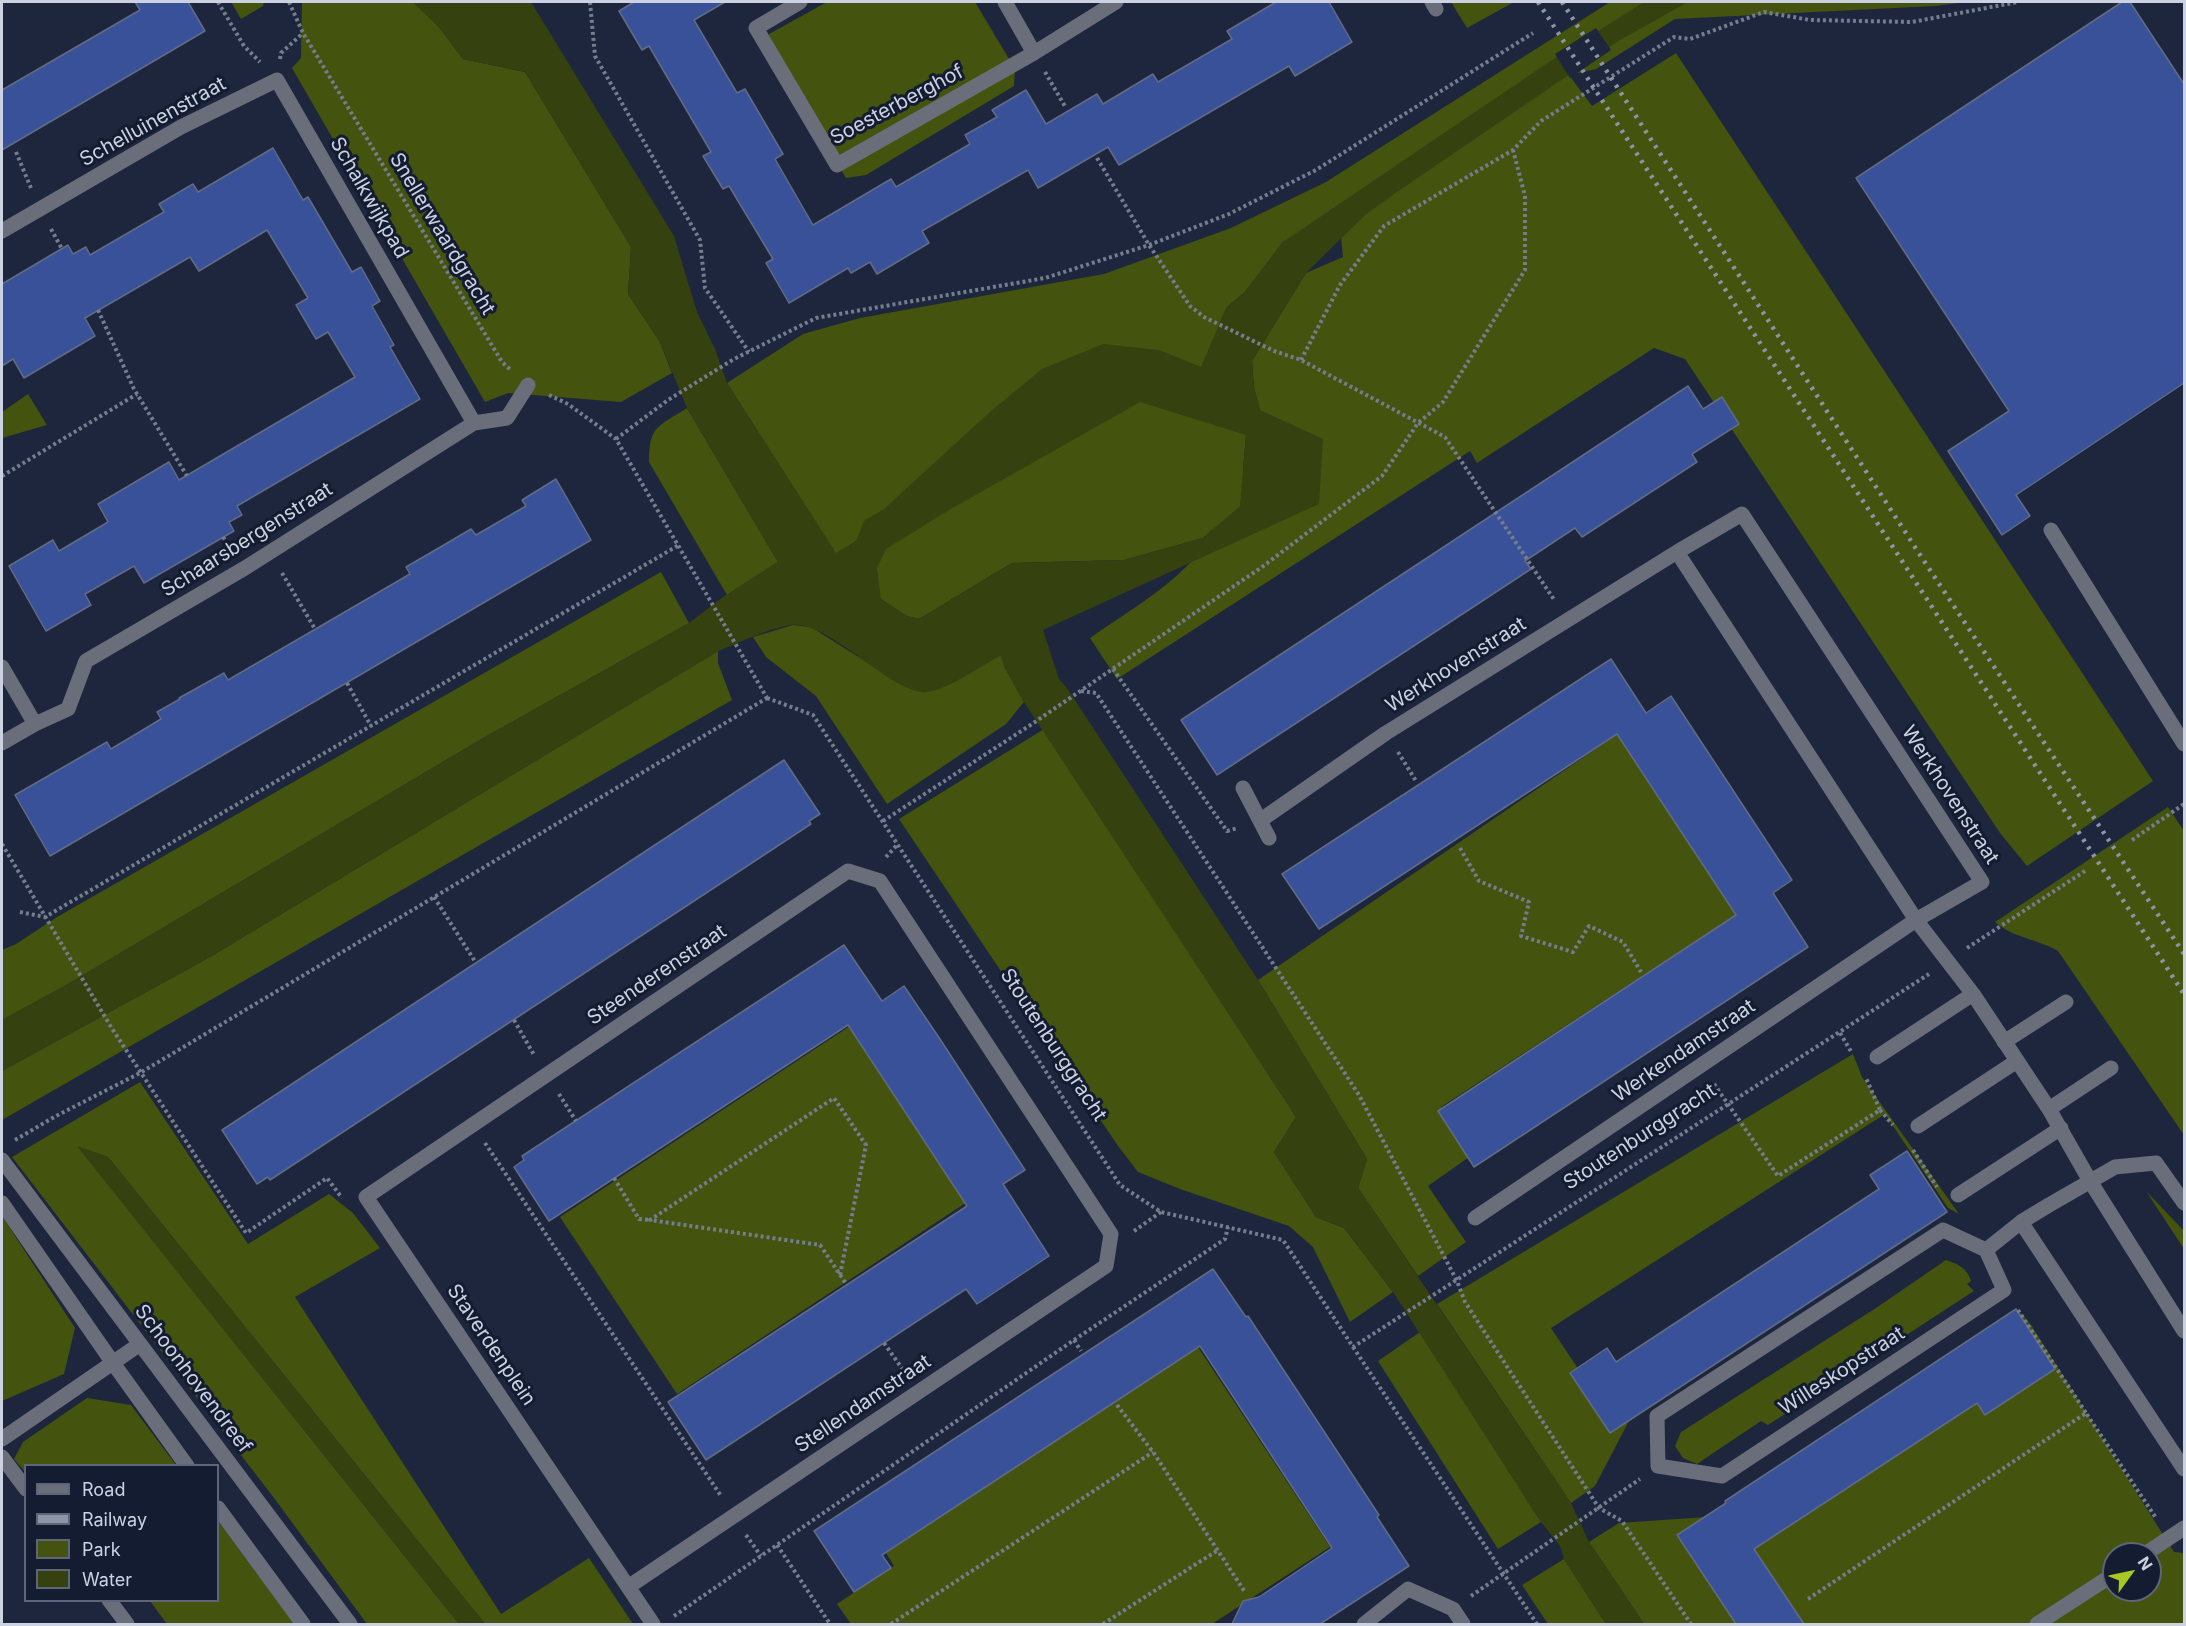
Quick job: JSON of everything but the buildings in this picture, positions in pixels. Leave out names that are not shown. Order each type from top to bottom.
[{"type":"street","name":"Soesterberghof","points":[[800,2],[756,28],[837,165],[1034,53],[1116,2]]},
{"type":"street","points":[[1005,2],[1034,53]]},
{"type":"street","name":"Schelluinenstraat","points":[[2,231],[182,127],[277,80]]},
{"type":"street","name":"Schalkwijkpad","points":[[277,80],[474,423]]},
{"type":"street","name":"Schaarsbergenstraat","points":[[2,744],[35,724],[68,709],[86,662],[270,552],[474,423],[507,418],[528,385]]},
{"type":"street","name":"Werkhovenstraat","points":[[1261,820],[1386,733],[1742,514],[1982,882],[1916,920]]},
{"type":"street","points":[[2051,530],[2184,744]]},
{"type":"street","points":[[1677,552],[1916,920],[1973,994],[2049,1109],[2184,1331]]},
{"type":"street","points":[[2,667],[35,724]]},
{"type":"street","points":[[1243,788],[1269,838]]},
{"type":"street","name":"Steenderenstraat","points":[[472,1124],[848,871],[880,880],[1111,1234],[1110,1248]]},
{"type":"street","name":"Werkendamstraat","points":[[1475,1218],[1916,920]]},
{"type":"street","points":[[1877,1057],[1973,994]]},
{"type":"street","points":[[2004,1042],[2066,1002]]},
{"type":"street","points":[[1918,1126],[2017,1060]]},
{"type":"street","points":[[2049,1109],[2111,1068]]},
{"type":"street","points":[[366,1197],[472,1124]]},
{"type":"street","points":[[1958,1195],[2061,1128]]},
{"type":"street","name":"Schoonhovendreef","points":[[2,1160],[350,1624]]},
{"type":"street","points":[[1986,1250],[2021,1222],[2115,1167],[2156,1163],[2184,1203]]},
{"type":"street","name":"Staverdenplein","points":[[366,1197],[653,1624]]},
{"type":"street","points":[[2,1203],[113,1364],[186,1464]]},
{"type":"street","points":[[2021,1222],[2184,1469]]},
{"type":"street","points":[[1658,1466],[1657,1416],[1942,1230],[1986,1250],[2004,1290]]},
{"type":"street","name":"Stellendamstraat","points":[[628,1587],[1106,1266],[1110,1248]]},
{"type":"street","name":"Willeskopstraat","points":[[1658,1466],[1722,1476],[2004,1290]]},
{"type":"street","points":[[2,1439],[140,1344]]},
{"type":"street","points":[[2,1457],[24,1486]]},
{"type":"street","points":[[219,1509],[303,1624]]},
{"type":"street","points":[[2162,1543],[2184,1528]]},
{"type":"street","points":[[2037,1624],[2102,1582]]},
{"type":"street","points":[[1364,1624],[1408,1589],[1454,1609],[1463,1624]]},
{"type":"street","points":[[111,1602],[127,1624]]},
{"type":"path","points":[[218,2],[244,46],[277,80]]},
{"type":"path","name":"Snellerwaardgracht","points":[[289,2],[303,33],[502,362],[528,385],[568,404],[616,439]]},
{"type":"path","points":[[590,2],[595,56],[700,240],[705,288],[749,352]]},
{"type":"path","points":[[1301,360],[1341,285],[1384,226],[1513,150],[1541,121],[1674,37],[1690,39],[1764,12],[1810,20],[1912,22],[2018,2]]},
{"type":"path","points":[[277,80],[281,53],[303,33]]},
{"type":"path","points":[[13,1142],[56,1116],[140,1073],[767,698],[616,439],[668,400],[734,359],[816,318],[1045,278],[1149,245],[1228,214],[1316,171],[1533,33]]},
{"type":"path","points":[[1034,53],[1066,108]]},
{"type":"path","points":[[883,821],[1029,726],[1262,567],[1382,476],[1418,423],[1443,402],[1525,270],[1525,196],[1513,150]]},
{"type":"path","points":[[1097,158],[1149,245],[1190,306],[1204,317],[1274,351],[1301,360],[1445,437],[1568,620]]},
{"type":"path","points":[[98,310],[137,394],[187,476]]},
{"type":"path","points":[[2,476],[137,394]]},
{"type":"path","points":[[20,912],[45,917],[679,545]]},
{"type":"path","points":[[270,552],[315,629]]},
{"type":"path","points":[[1113,669],[1227,831],[1261,820]]},
{"type":"path","points":[[347,683],[371,726]]},
{"type":"path","points":[[1081,691],[1096,693],[1359,1095],[1457,1281],[1465,1302],[1599,1508],[1622,1521],[1691,1624]]},
{"type":"path","name":"Stoutenburggracht","points":[[767,698],[813,715],[1120,1185],[1161,1212],[1282,1240],[1537,1624]]},
{"type":"path","points":[[1386,733],[1416,781]]},
{"type":"path","points":[[2132,840],[2184,804]]},
{"type":"path","points":[[2,844],[111,1028],[246,1233],[327,1178],[342,1198],[366,1197]]},
{"type":"path","points":[[1460,848],[1479,881],[1529,902],[1521,936],[1573,952],[1589,926],[1623,942],[1641,972]]},
{"type":"path","name":"Stoutenburggracht","points":[[1353,1347],[1840,1033],[2085,871]]},
{"type":"path","points":[[434,897],[476,963]]},
{"type":"path","points":[[1840,1033],[1856,1059]]},
{"type":"path","points":[[1701,1065],[1778,1176],[1880,1110],[1866,1078]]},
{"type":"path","points":[[650,1220],[834,1098],[866,1145],[840,1275]]},
{"type":"path","points":[[472,1124],[761,1556]]},
{"type":"path","points":[[1912,1149],[1949,1204],[1958,1195]]},
{"type":"path","points":[[614,1178],[639,1219],[819,1245],[846,1285]]},
{"type":"path","points":[[670,1618],[1225,1239],[1228,1227]]},
{"type":"path","points":[[2004,1290],[2169,1538]]},
{"type":"path","points":[[1074,1340],[1081,1351]]},
{"type":"path","points":[[884,1343],[918,1392]]},
{"type":"path","points":[[1117,1405],[1153,1452],[1245,1592]]},
{"type":"path","points":[[1808,1599],[2086,1413]]},
{"type":"path","points":[[891,1624],[1153,1452]]},
{"type":"path","points":[[1454,1609],[1658,1466]]},
{"type":"path","points":[[777,1545],[830,1624]]},
{"type":"path","points":[[1103,1624],[1218,1551]]},
{"type":"green space","points":[[231,2],[264,2],[263,6],[241,19]]},
{"type":"green space","points":[[302,2],[413,2],[438,26],[463,59],[525,72],[631,247],[628,294],[660,342],[672,373],[621,402],[508,393],[485,402],[292,68],[301,58]]},
{"type":"green space","points":[[827,2],[975,2],[1015,69],[1014,86],[866,175],[846,178],[772,55],[769,34]]},
{"type":"green space","points":[[1451,2],[1514,2],[1467,28]]},
{"type":"green space","points":[[1610,2],[1967,2],[1935,6],[1675,19],[1596,69],[1569,75],[1592,106],[1676,53],[2153,781],[2027,866],[2000,833],[1685,359],[1654,348],[1477,463],[1470,451],[1117,679],[1090,638],[1177,576],[1192,561],[1213,529],[1203,538],[1124,560],[1012,563],[919,619],[907,616],[881,599],[856,541],[836,554],[727,383],[803,334],[860,318],[1104,274],[1231,228],[1326,182]],"holes":[[[1365,215],[1341,237],[1343,257],[1306,273],[1252,361],[1254,387],[1260,410],[1243,470],[1246,435],[1226,308],[1245,292],[1283,242]]]},
{"type":"green space","points":[[28,394],[47,425],[2,438],[2,412]]},
{"type":"green space","points":[[687,408],[778,562],[727,595],[649,462],[651,441],[657,428]]},
{"type":"green space","points":[[661,572],[689,623],[485,737],[63,987],[2,1020],[2,950]]},
{"type":"green space","points":[[793,625],[811,627],[898,682],[946,686],[1001,655],[1005,668],[1024,702],[1006,724],[887,804],[816,696],[766,657],[753,637]]},
{"type":"green space","points":[[718,651],[718,663],[732,700],[2,1120],[2,1071],[210,957]]},
{"type":"green space","points":[[1044,729],[1296,1117],[1274,1152],[1316,1217],[1344,1228],[1393,1292],[1350,1322],[1313,1247],[1289,1226],[1180,1189],[1138,1172],[1118,1146],[899,819]]},
{"type":"green space","points":[[1622,731],[1740,912],[1441,1107],[1472,1155],[1428,1186],[1466,1242],[1418,1276],[1358,1188],[1367,1159],[1258,980]]},
{"type":"green space","points":[[2168,807],[2184,831],[2184,1135],[2058,951],[2010,932],[1995,922]]},
{"type":"green space","points":[[853,1024],[970,1200],[677,1394],[560,1217]]},
{"type":"green space","points":[[1853,1054],[1862,1077],[1959,1214],[1948,1208],[1885,1114],[1551,1328],[1616,1426],[1631,1417],[1595,1486],[1571,1503],[1437,1304]]},
{"type":"green space","points":[[140,1082],[248,1244],[329,1194],[353,1213],[380,1248],[295,1297],[501,1614],[589,1558],[633,1624],[485,1624],[108,1157],[78,1147],[459,1624],[367,1624],[274,1498],[12,1157]]},
{"type":"green space","points":[[2146,1191],[2184,1231],[2184,1249]]},
{"type":"green space","points":[[2,1216],[75,1328],[64,1374],[2,1401]]},
{"type":"green space","points":[[1946,1260],[1964,1269],[1971,1281],[1967,1284],[1974,1291],[1768,1425],[1761,1421],[1697,1464],[1683,1458],[1675,1446],[1681,1432],[1876,1308]]},
{"type":"green space","points":[[2021,1313],[2031,1325],[2174,1552],[2184,1553],[2184,1624],[1644,1624],[1589,1542],[1619,1523],[1707,1517]]},
{"type":"green space","points":[[1420,1332],[1541,1522],[1498,1549],[1378,1361]]},
{"type":"green space","points":[[1198,1347],[1330,1547],[1212,1624],[851,1624],[837,1604],[894,1566],[886,1553]]},
{"type":"green space","points":[[87,1398],[131,1405],[175,1464],[24,1464],[24,1471],[14,1459],[23,1442]]},
{"type":"green space","points":[[219,1522],[294,1624],[167,1624],[151,1602],[219,1602]]},
{"type":"green space","points":[[1564,1559],[1606,1624],[1548,1624],[1522,1585]]},
{"type":"water","points":[[413,2],[531,2],[674,236],[697,312],[715,349],[727,383],[836,553],[856,541],[864,521],[884,509],[991,411],[1042,369],[1103,344],[1159,350],[1201,367],[1226,308],[1244,293],[1283,242],[1552,60],[1644,2],[1688,2],[1620,40],[1394,194],[1365,215],[1306,273],[1252,361],[1254,387],[1260,410],[1323,439],[1319,504],[1043,630],[1059,679],[1258,980],[1367,1159],[1358,1188],[1571,1503],[1589,1542],[1644,1624],[1606,1624],[1564,1559],[1560,1546],[1541,1522],[1393,1292],[1344,1228],[1316,1217],[1274,1152],[1296,1117],[1024,702],[1005,668],[1001,655],[955,682],[928,692],[913,690],[897,683],[842,645],[807,627],[791,625],[782,627],[718,651],[210,957],[2,1071],[2,1020],[63,987],[485,737],[689,623],[723,597],[778,562],[687,408],[660,342],[628,294],[631,247],[525,72],[463,59],[438,26]],"holes":[[[1140,402],[1246,435],[1240,506],[1203,538],[1124,560],[1012,563],[919,619],[907,616],[881,599],[877,568],[886,549],[949,510]]]},
{"type":"water","points":[[77,1146],[108,1157],[485,1624],[459,1624]]},
{"type":"pier","points":[[1596,28],[1611,50],[1570,78],[1555,54]]},
{"type":"railway","points":[[1538,2],[2184,994]]},
{"type":"railway","points":[[1562,2],[1924,561],[2184,954]]}]
